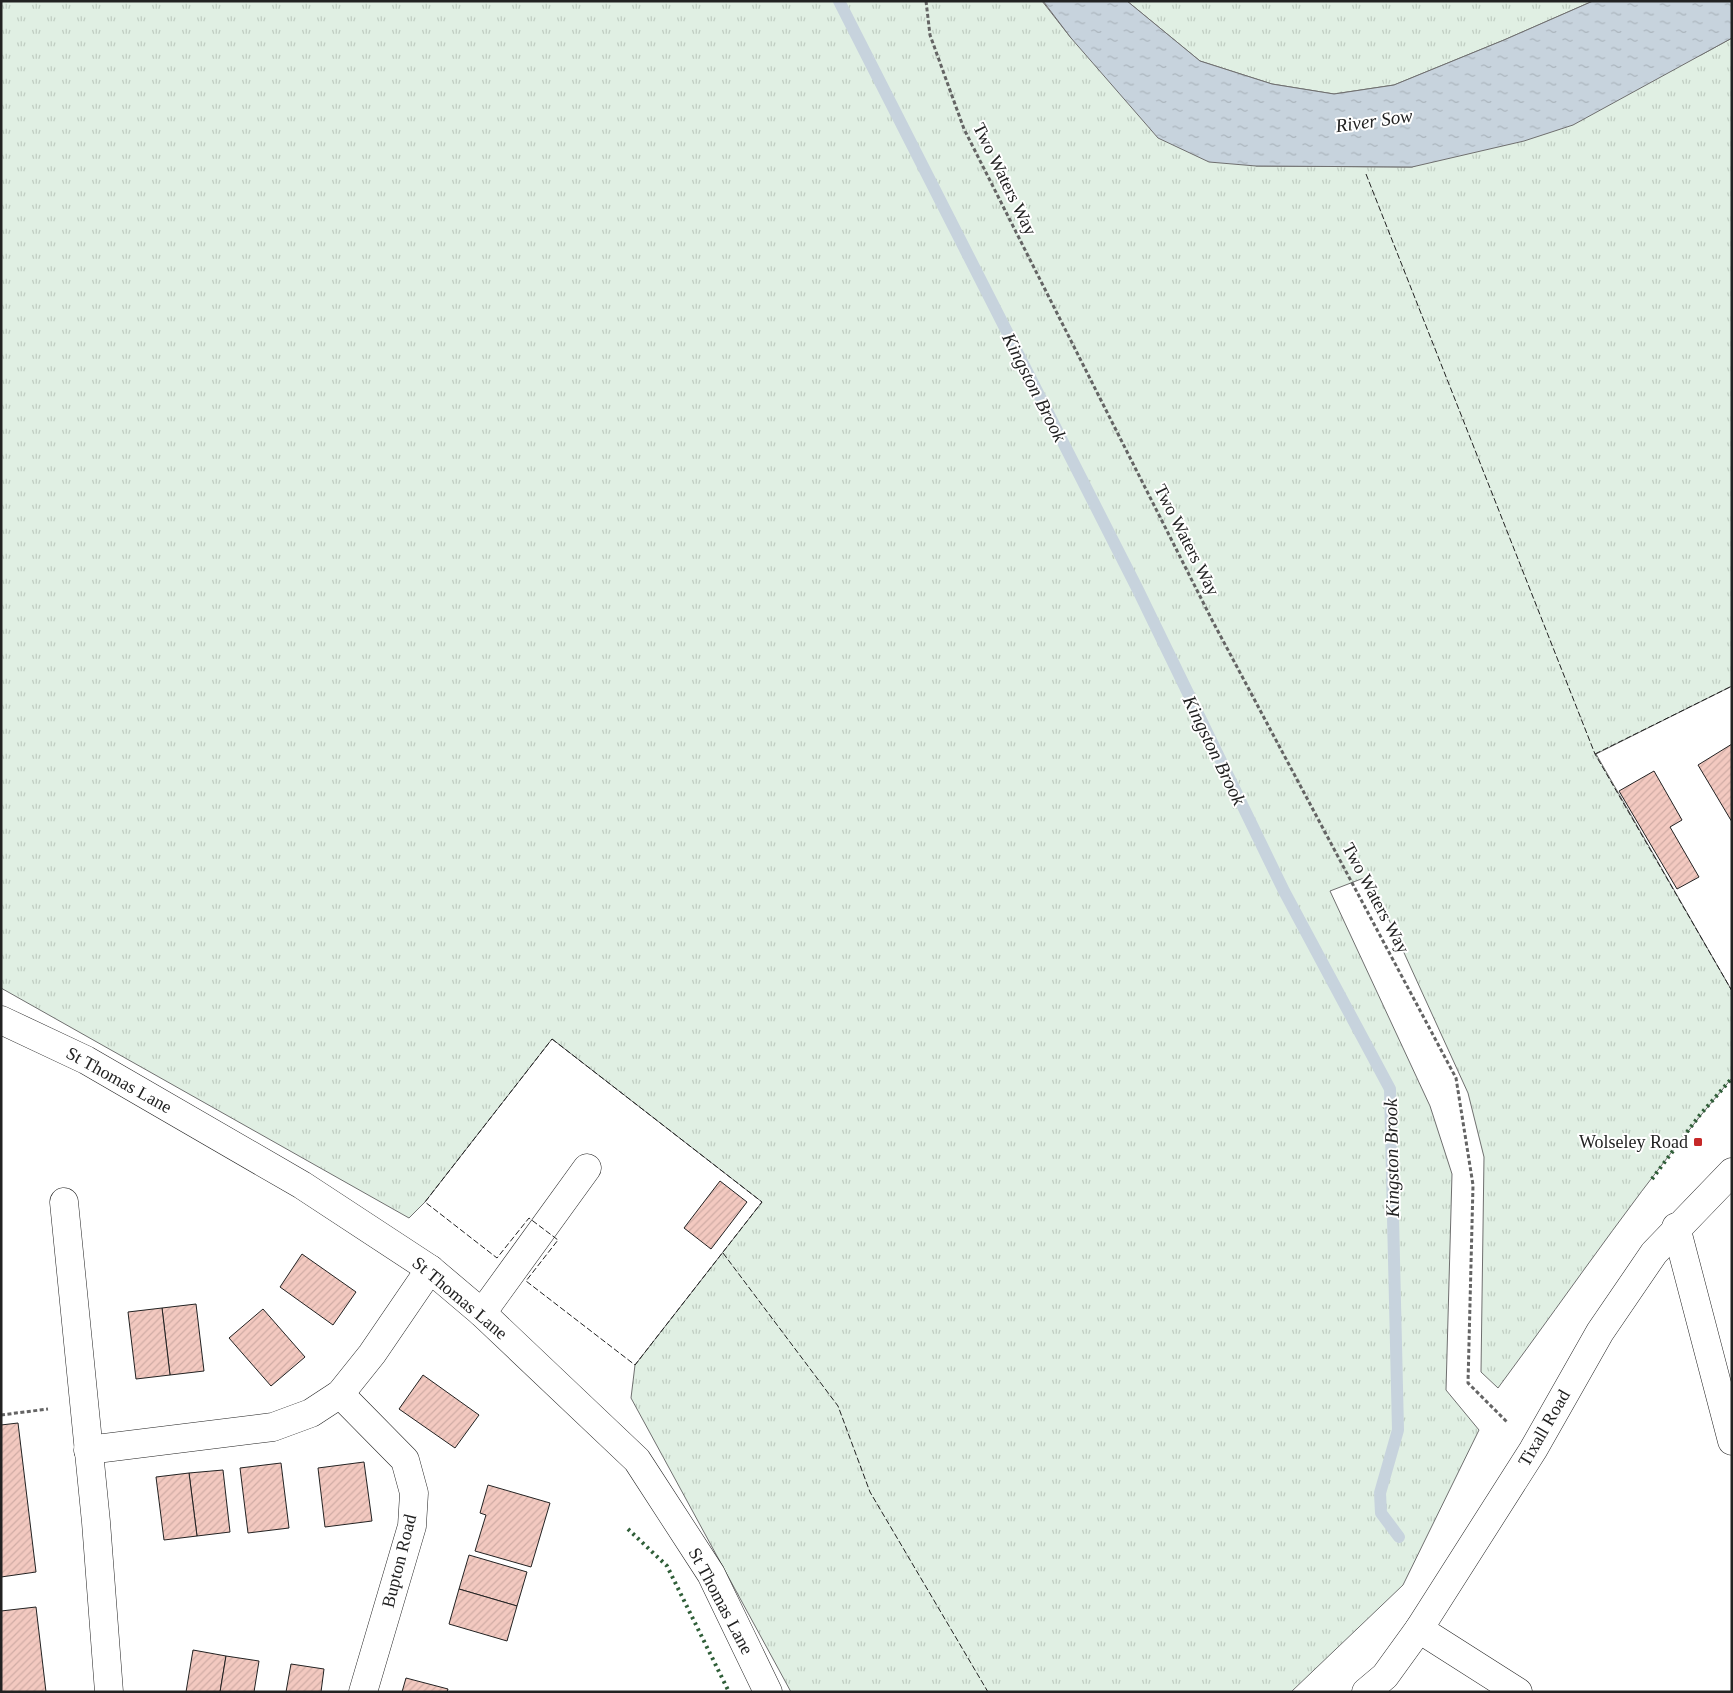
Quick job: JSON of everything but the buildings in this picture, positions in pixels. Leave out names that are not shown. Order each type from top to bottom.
[{"type":"street","name":"St Thomas Lane","points":[[1,1020],[95,1065],[302,1185],[430,1268],[482,1313],[637,1460],[711,1574],[768,1692]]},
{"type":"street","points":[[482,1313],[587,1168]]},
{"type":"street","name":"Tixall Road","points":[[1366,1692],[1385,1676],[1419,1629],[1533,1450],[1600,1332],[1654,1253],[1676,1227],[1732,1172]]},
{"type":"street","points":[[64,1202],[96,1522],[109,1692]]},
{"type":"street","points":[[1676,1227],[1732,1441]]},
{"type":"street","points":[[88,1450],[273,1427],[311,1413],[340,1394],[372,1354],[430,1268]]},
{"type":"street","name":"Bupton Road","points":[[340,1394],[404,1460],[414,1493],[412,1526],[363,1692]]},
{"type":"street","points":[[1419,1629],[1518,1692]]},
{"type":"path","name":"Two Waters Way","points":[[926,1],[930,35],[964,129],[1212,620],[1456,1078],[1473,1185],[1468,1383],[1533,1450]]},
{"type":"path","points":[[1,1415],[83,1404]]},
{"type":"green space","points":[[1,1],[1042,1],[1071,38],[1256,166],[1412,167],[1701,55],[1732,38],[1732,686],[1596,754],[1732,991],[1732,1078],[1641,1192],[1498,1388],[1481,1372],[1484,1157],[1468,1093],[1369,876],[1330,891],[1430,1106],[1452,1174],[1446,1390],[1479,1430],[1403,1585],[1291,1692],[791,1692],[631,1398],[635,1365],[762,1202],[552,1039],[425,1202],[409,1218],[1,988]]},
{"type":"green space","points":[[1127,1],[1593,1],[1394,85],[1334,94],[1272,84],[1200,61]]},
{"type":"water","name":"River Sow","points":[[1043,1],[1127,1],[1200,61],[1272,84],[1334,94],[1394,85],[1593,1],[1732,1],[1732,38],[1573,125],[1524,141],[1412,167],[1256,166],[1209,162],[1158,138],[1071,38]]},
{"type":"waterway","name":"Kingston Brook","points":[[839,1],[1137,588],[1284,891],[1390,1089],[1398,1430],[1380,1493],[1381,1513],[1399,1537]]},
{"type":"hedge","points":[[1652,1179],[1699,1116],[1732,1078]]},
{"type":"hedge","points":[[628,1529],[667,1566],[729,1692]]},
{"type":"fence","points":[[1366,174],[1595,754],[1732,991]]},
{"type":"fence","points":[[1595,754],[1732,686]]},
{"type":"fence","points":[[552,1039],[762,1202],[635,1365],[526,1281],[558,1240],[529,1218],[497,1258],[425,1202],[552,1039]]},
{"type":"fence","points":[[723,1253],[838,1406],[870,1492],[988,1692]]},
{"type":"place","name":"Wolseley Road","points":[[1698,1142]]}]
